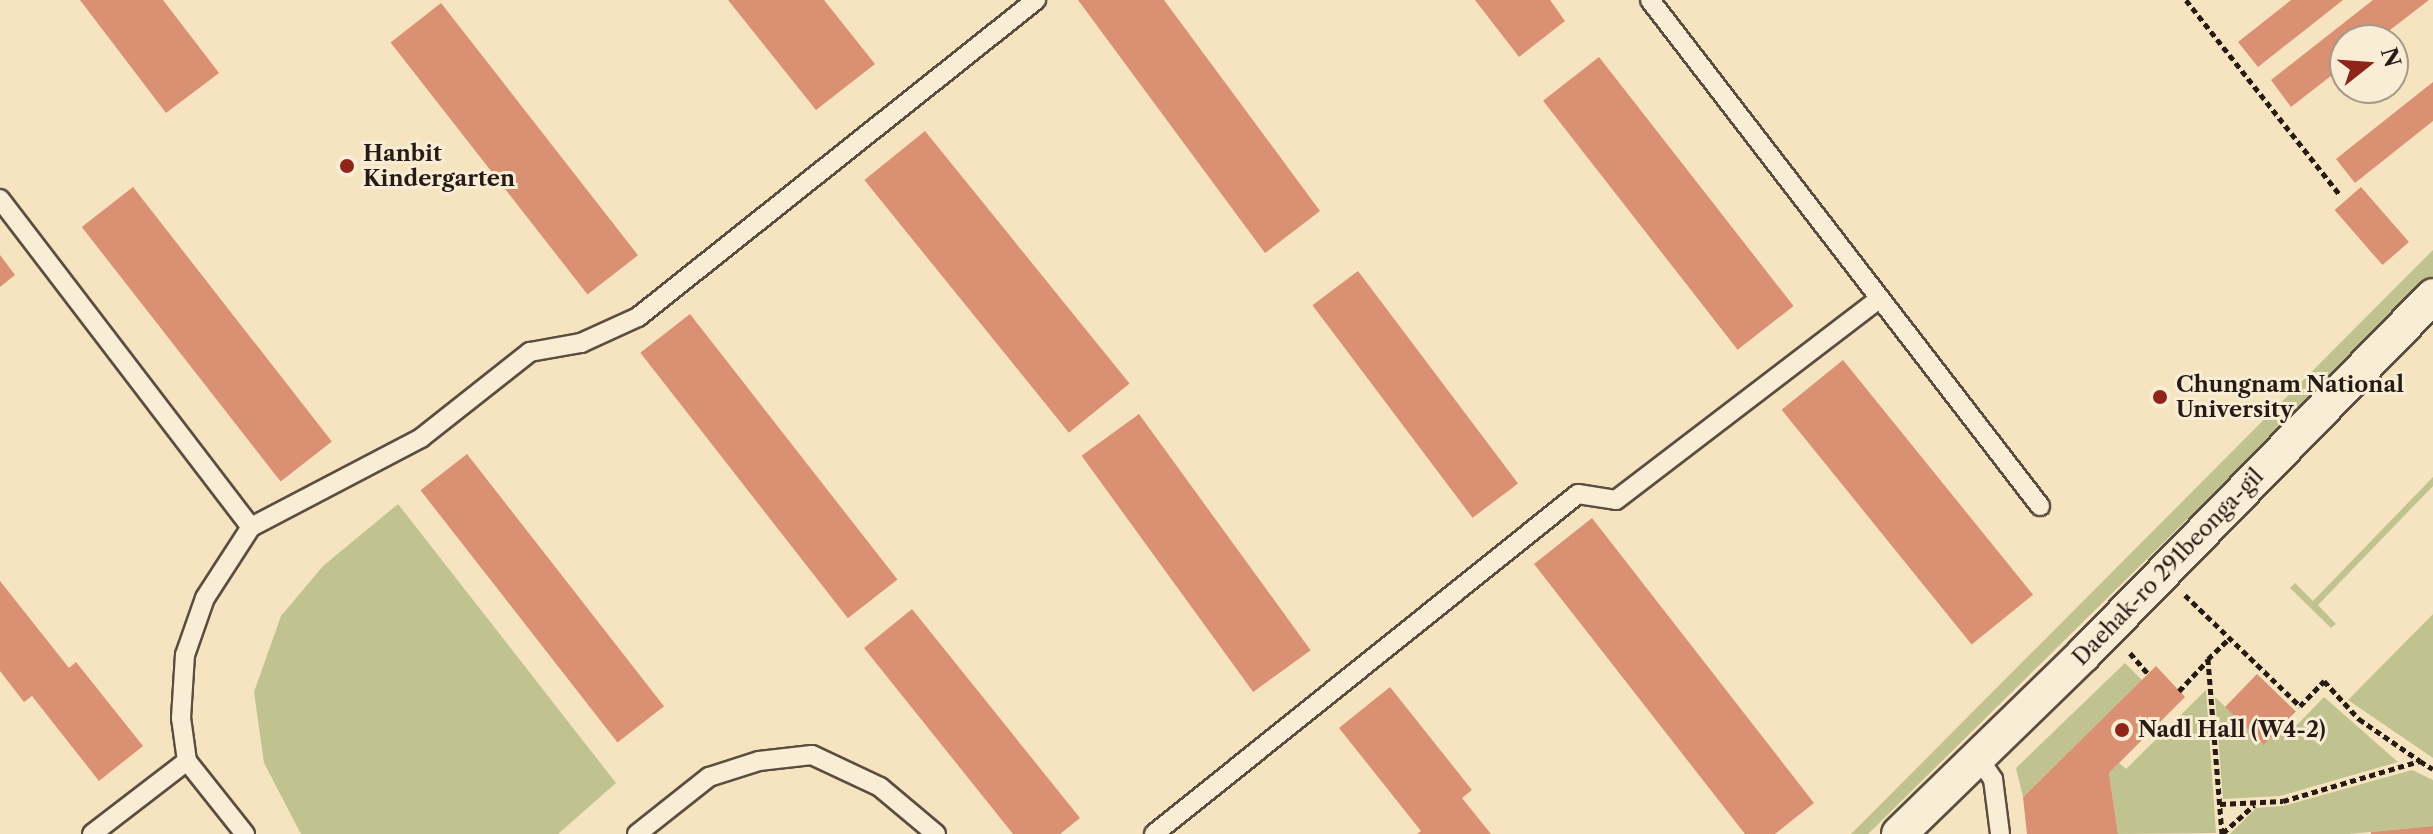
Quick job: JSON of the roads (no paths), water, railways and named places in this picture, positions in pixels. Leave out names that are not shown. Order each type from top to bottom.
[{"type":"street","name":"Daehak-ro 291beonga-gil","points":[[1899,834],[2433,296]]},
{"type":"lane","points":[[245,834],[187,761],[181,718],[185,655],[205,598],[251,527],[421,438],[530,352],[581,343],[638,317],[1036,0]]},
{"type":"lane","points":[[1650,0],[1878,300],[2040,506]]},
{"type":"lane","points":[[0,199],[251,527]]},
{"type":"lane","points":[[1154,834],[1578,494],[1616,500],[1878,300]]},
{"type":"lane","points":[[637,834],[709,777],[759,761],[812,755],[880,787],[936,834]]},
{"type":"lane","points":[[1978,757],[1993,779],[2000,834]]},
{"type":"lane","points":[[92,834],[187,761]]},
{"type":"place","name":"Hanbit Kindergarten","points":[[347,166]]},
{"type":"place","name":"Chungnam National University","points":[[2160,397]]},
{"type":"place","name":"Nadl Hall (W4-2)","points":[[2122,730]]}]
